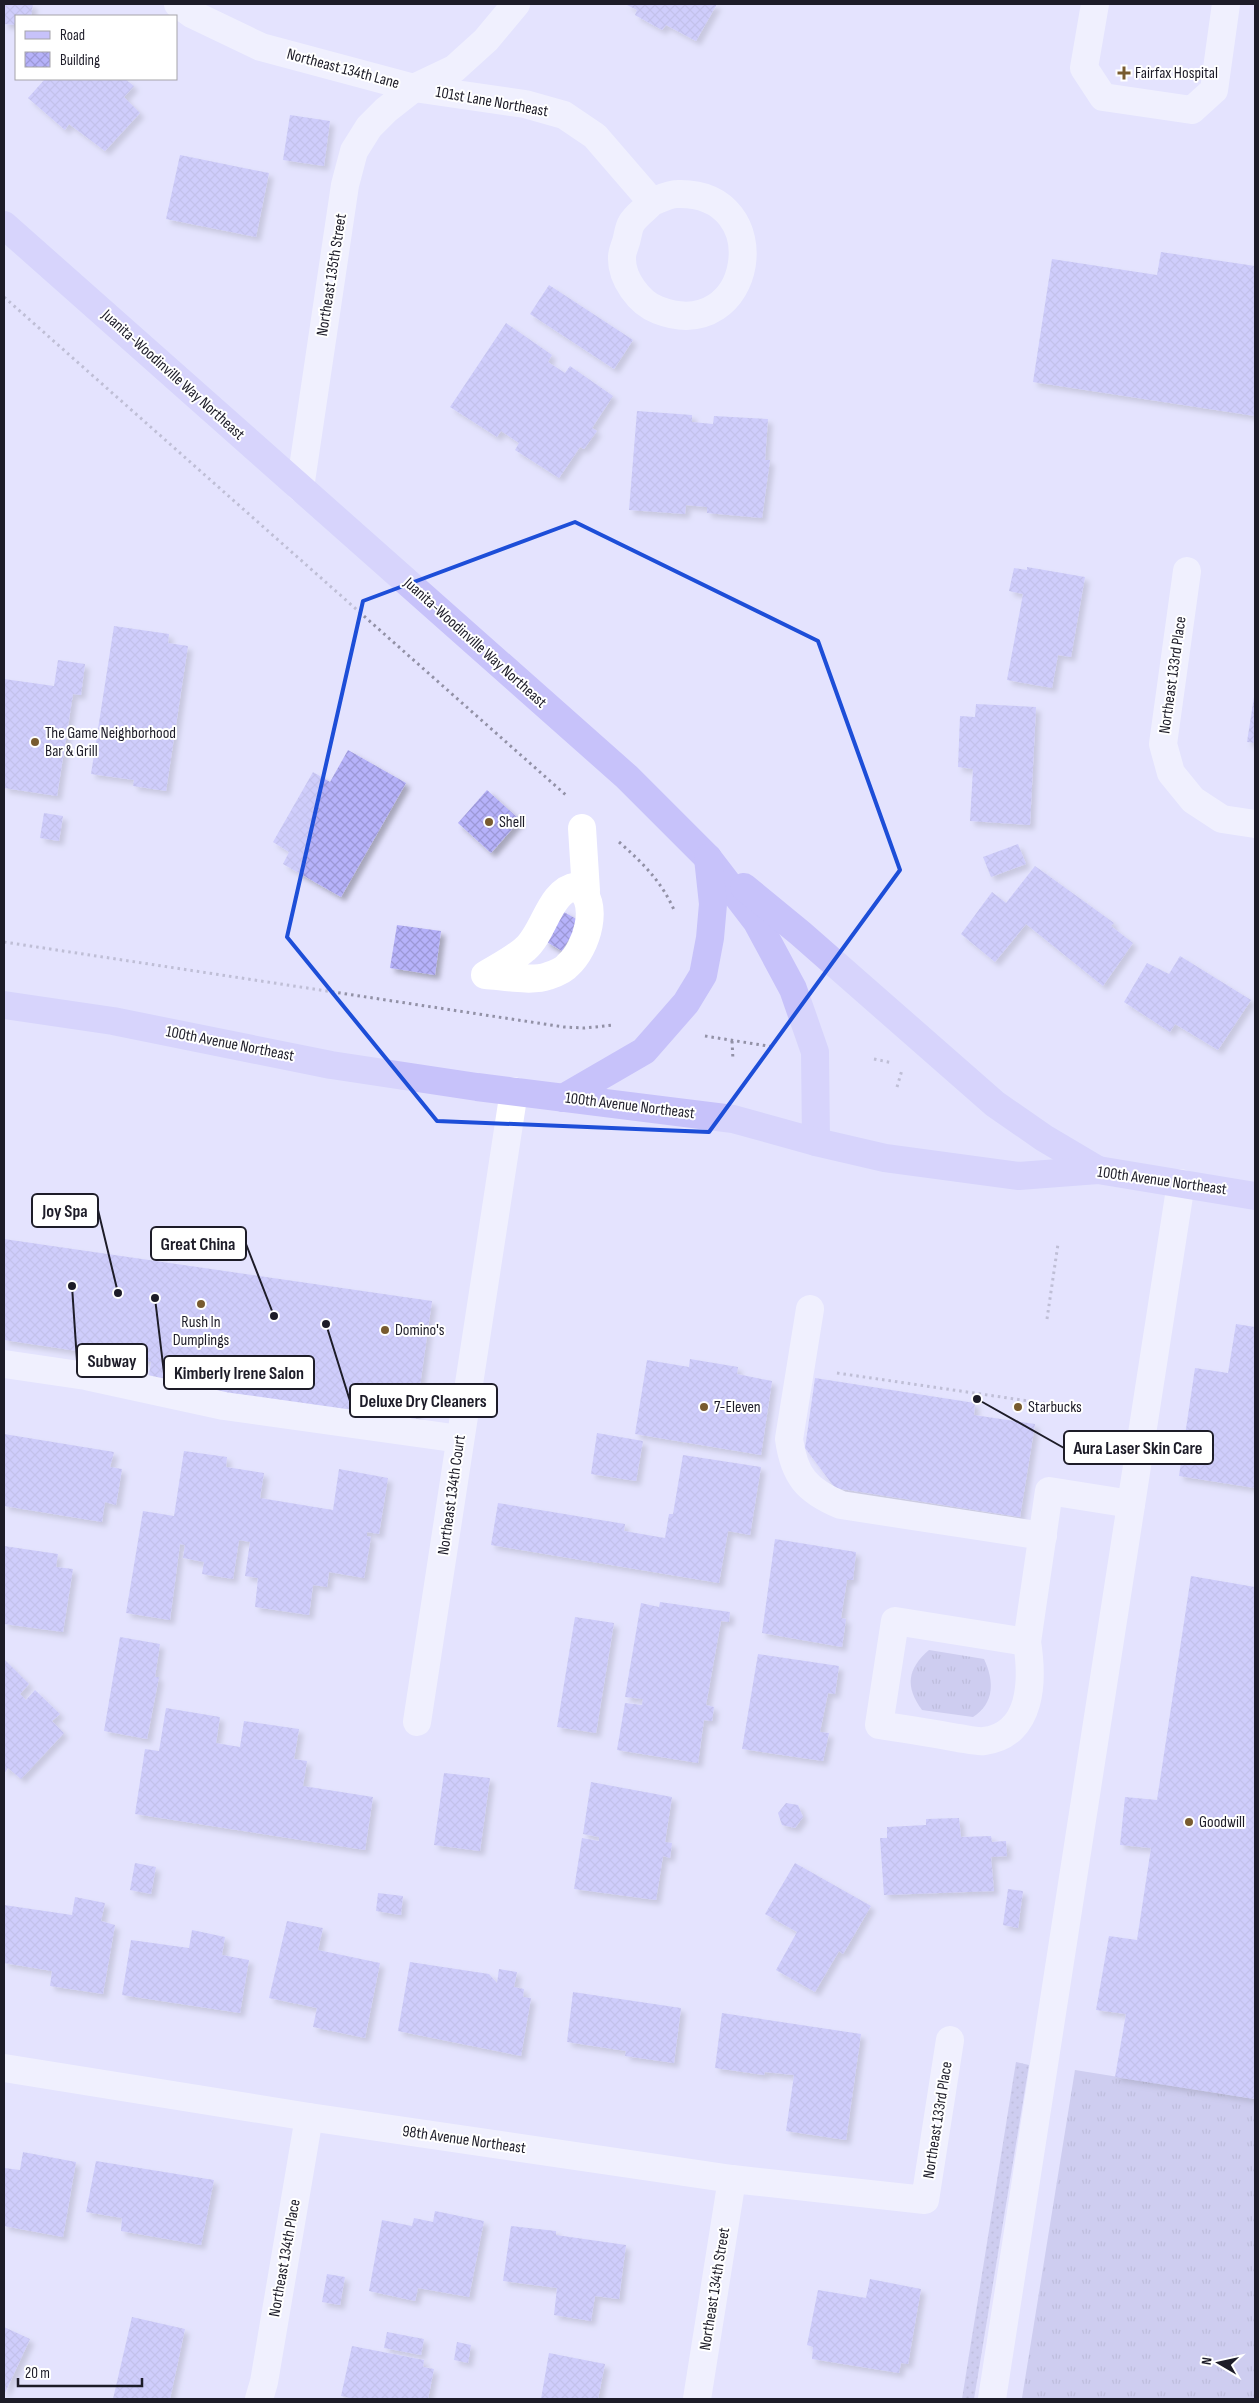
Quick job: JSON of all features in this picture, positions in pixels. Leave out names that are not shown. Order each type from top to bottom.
[{"type":"main road","name":"Juanita-Woodinville Way Northeast","points":[[4,225],[627,777],[708,858],[757,922],[793,989],[816,1052],[816,1142]]},
{"type":"main road","points":[[563,1098],[644,1051],[686,1003],[703,975],[710,938],[713,904],[708,858]]},
{"type":"main road","points":[[708,858],[800,933],[995,1104],[1044,1138],[1098,1170]]},
{"type":"main road","name":"100th Avenue Northeast","points":[[4,1004],[113,1021],[331,1065],[563,1098],[733,1119],[816,1142],[885,1158],[1019,1176],[1098,1170],[1255,1196]]},
{"type":"street","name":"Northeast 134th Lane","points":[[178,4],[192,14],[261,47],[414,88],[454,69],[486,40],[516,4]]},
{"type":"street","points":[[1095,4],[1084,68],[1103,98],[1192,110],[1214,90],[1226,4]]},
{"type":"street","name":"101st Lane Northeast","points":[[414,88],[525,104],[564,116],[595,136],[652,202]]},
{"type":"street","name":"Northeast 135th Street","points":[[300,488],[345,186],[354,151],[369,127],[386,110],[414,88]]},
{"type":"street","points":[[676,194],[703,197],[726,210],[741,232],[744,261],[732,293],[713,309],[696,316],[673,316],[648,306],[630,287],[622,257],[631,224],[652,202],[676,194]]},
{"type":"street","name":"Northeast 133rd Place","points":[[1187,571],[1163,744],[1171,773],[1193,800],[1222,819],[1255,824]]},
{"type":"street","points":[[582,828],[586,891]]},
{"type":"street","name":"Northeast 134th Court","points":[[417,1722],[514,1091]]},
{"type":"street","points":[[992,2399],[1181,1183]]},
{"type":"street","points":[[810,1309],[789,1439],[792,1460],[804,1480],[819,1496],[841,1505],[1043,1536]]},
{"type":"street","points":[[4,1364],[86,1376],[224,1406],[460,1439]]},
{"type":"street","points":[[1027,1642],[895,1622],[878,1725],[984,1742],[1008,1733],[1022,1713],[1030,1689],[1027,1642],[1049,1492],[1131,1504]]},
{"type":"street","name":"Northeast 133rd Place","points":[[925,2200],[950,2040]]},
{"type":"street","name":"98th Avenue Northeast","points":[[4,2068],[309,2117],[732,2179],[925,2200]]},
{"type":"street","name":"Northeast 134th Place","points":[[259,2399],[264,2382],[309,2117]]},
{"type":"street","name":"Northeast 134th Street","points":[[697,2399],[732,2179]]},
{"type":"path","points":[[4,296],[569,798]]},
{"type":"path","points":[[612,836],[647,866],[667,892],[678,920]]},
{"type":"path","points":[[4,942],[564,1027],[612,1026],[620,1022]]},
{"type":"path","points":[[704,1036],[774,1046]]},
{"type":"path","points":[[732,1041],[733,1060]]},
{"type":"path","points":[[874,1059],[896,1064]]},
{"type":"path","points":[[1046,1319],[1058,1244]]},
{"type":"path","points":[[836,1373],[1056,1405]]},
{"type":"highlighted area","points":[[575,522],[818,641],[900,870],[709,1132],[437,1121],[287,937],[363,601]]},
{"type":"green space","points":[[929,1650],[984,1659],[990,1675],[989,1698],[973,1717],[922,1710],[913,1694],[911,1678],[916,1664]]},
{"type":"green space","points":[[1016,2062],[1029,2065],[974,2399],[962,2399]]},
{"type":"green space","points":[[1075,2070],[1255,2099],[1255,2399],[1022,2398]]},
{"type":"building","points":[[4,4],[33,4],[31,15],[15,15],[15,25],[4,24]]},
{"type":"building","points":[[625,4],[717,4],[696,41],[666,25],[662,30],[635,15],[637,10]]},
{"type":"building","points":[[44,80],[126,80],[134,86],[124,97],[140,113],[105,151],[69,124],[65,130],[28,98]]},
{"type":"building","points":[[290,115],[330,121],[324,166],[283,160]]},
{"type":"building","points":[[180,155],[269,173],[256,237],[166,219]]},
{"type":"building","points":[[1161,252],[1255,266],[1255,416],[1033,382],[1052,259],[1157,275]]},
{"type":"building","points":[[549,285],[633,340],[614,369],[530,314]]},
{"type":"building","points":[[506,323],[552,355],[548,362],[565,373],[570,366],[613,396],[592,428],[597,431],[584,449],[580,447],[559,478],[515,450],[519,443],[501,431],[497,437],[450,407]]},
{"type":"building","points":[[637,411],[692,415],[692,422],[713,424],[714,416],[768,419],[765,460],[770,460],[762,518],[707,513],[707,507],[686,505],[685,514],[629,510]]},
{"type":"building","points":[[1027,567],[1085,577],[1071,657],[1058,655],[1052,688],[1007,680],[1023,594],[1009,591],[1014,568],[1027,570]]},
{"type":"building","points":[[114,626],[169,634],[168,643],[188,646],[166,791],[133,786],[134,780],[91,774]]},
{"type":"building","name":"The Game Neighborhood Bar & Grill","points":[[58,660],[85,664],[81,695],[73,694],[57,796],[4,788],[4,679],[54,686]]},
{"type":"building","points":[[1255,697],[1255,743],[1247,742]]},
{"type":"building","points":[[976,704],[1036,707],[1030,825],[970,821],[973,769],[958,767],[960,716],[975,717]]},
{"type":"building","points":[[348,750],[406,783],[341,897],[283,864],[289,852],[273,842],[313,772],[330,782]]},
{"type":"building","name":"Shell","points":[[487,790],[520,820],[491,853],[458,823]]},
{"type":"building","points":[[44,813],[63,816],[59,841],[40,838]]},
{"type":"building","points":[[1018,844],[1026,864],[991,877],[983,857]]},
{"type":"building","points":[[1035,866],[1114,923],[1111,926],[1133,943],[1103,986],[1026,924],[995,962],[961,934],[992,892],[1006,903]]},
{"type":"building","points":[[562,911],[580,921],[562,951],[545,941]]},
{"type":"building","points":[[397,925],[441,931],[435,975],[390,968]]},
{"type":"building","points":[[1180,956],[1251,1000],[1218,1050],[1175,1024],[1170,1032],[1124,1002],[1147,963],[1169,974]]},
{"type":"building","points":[[4,1239],[432,1301],[415,1421],[148,1382],[151,1362],[4,1340]]},
{"type":"building","points":[[1236,1324],[1255,1327],[1255,1488],[1179,1476],[1195,1368],[1228,1373]]},
{"type":"building","name":"7-Eleven","points":[[690,1359],[738,1367],[737,1374],[772,1381],[761,1455],[635,1434],[647,1360],[689,1367]]},
{"type":"building","points":[[815,1378],[975,1403],[974,1415],[1035,1424],[1020,1517],[835,1488],[805,1448]]},
{"type":"building","points":[[597,1433],[643,1441],[636,1481],[591,1474]]},
{"type":"building","points":[[4,1434],[114,1452],[110,1467],[122,1469],[116,1505],[105,1502],[102,1522],[4,1506]]},
{"type":"building","points":[[184,1451],[227,1457],[226,1467],[264,1473],[260,1498],[333,1510],[339,1469],[388,1478],[379,1534],[367,1532],[367,1536],[371,1537],[364,1578],[329,1572],[327,1587],[313,1585],[309,1615],[255,1607],[258,1578],[245,1576],[250,1542],[239,1540],[233,1579],[202,1574],[204,1562],[183,1558],[185,1545],[180,1544],[170,1620],[126,1613],[143,1511],[174,1516]]},
{"type":"building","points":[[683,1455],[761,1467],[750,1535],[728,1531],[719,1583],[491,1545],[498,1503],[625,1524],[624,1531],[665,1538],[669,1514],[673,1514]]},
{"type":"building","points":[[775,1539],[856,1552],[853,1580],[847,1580],[841,1618],[846,1619],[842,1647],[762,1633]]},
{"type":"building","points":[[4,1546],[58,1554],[56,1567],[73,1569],[63,1632],[4,1624]]},
{"type":"building","name":"Goodwill","points":[[1191,1576],[1255,1587],[1255,2099],[1115,2077],[1126,2014],[1096,2010],[1109,1936],[1137,1940],[1151,1848],[1120,1845],[1125,1797],[1157,1800]]},
{"type":"building","points":[[660,1602],[730,1612],[729,1622],[721,1621],[706,1705],[714,1707],[712,1721],[704,1720],[698,1763],[617,1750],[625,1703],[642,1705],[643,1699],[625,1697],[641,1603],[659,1607]]},
{"type":"building","points":[[575,1617],[614,1623],[596,1733],[557,1727]]},
{"type":"building","points":[[120,1637],[160,1644],[155,1677],[159,1677],[147,1739],[104,1731]]},
{"type":"building","points":[[758,1654],[839,1666],[835,1694],[828,1693],[820,1732],[829,1733],[823,1761],[742,1749]]},
{"type":"building","points":[[4,1659],[29,1684],[20,1694],[26,1700],[35,1690],[60,1714],[52,1721],[64,1733],[21,1779],[8,1768],[4,1774]]},
{"type":"building","points":[[166,1708],[220,1717],[216,1743],[240,1747],[244,1721],[299,1729],[294,1759],[307,1761],[303,1786],[373,1797],[365,1850],[135,1814],[145,1749],[159,1751]]},
{"type":"building","points":[[444,1773],[490,1778],[480,1851],[434,1845]]},
{"type":"building","points":[[591,1782],[672,1797],[665,1842],[672,1843],[670,1858],[663,1856],[656,1900],[574,1889],[582,1838],[599,1841],[599,1837],[583,1834]]},
{"type":"building","points":[[786,1803],[798,1805],[803,1817],[795,1828],[782,1825],[778,1813]]},
{"type":"building","points":[[959,1818],[961,1837],[991,1836],[992,1842],[1006,1841],[1007,1856],[991,1857],[994,1891],[884,1895],[880,1838],[887,1838],[887,1827],[926,1825],[926,1819]]},
{"type":"building","points":[[135,1863],[156,1867],[151,1894],[130,1890]]},
{"type":"building","points":[[795,1863],[871,1906],[843,1954],[839,1951],[815,1992],[776,1970],[797,1932],[765,1914]]},
{"type":"building","points":[[1008,1889],[1023,1891],[1018,1928],[1003,1925]]},
{"type":"building","points":[[378,1893],[403,1896],[401,1915],[376,1911]]},
{"type":"building","points":[[75,1897],[105,1903],[101,1921],[115,1925],[103,1994],[50,1986],[52,1971],[4,1963],[4,1905],[72,1915]]},
{"type":"building","points":[[287,1921],[323,1928],[318,1950],[380,1963],[365,2038],[313,2027],[317,2008],[269,1998]]},
{"type":"building","points":[[192,1930],[225,1937],[222,1955],[249,1960],[240,2013],[122,1995],[131,1940],[189,1948]]},
{"type":"building","points":[[410,1962],[489,1974],[497,1983],[499,1969],[517,1972],[514,1987],[524,1989],[523,1997],[531,1998],[521,2056],[398,2031]]},
{"type":"building","points":[[573,1992],[681,2008],[674,2063],[625,2056],[626,2051],[567,2042]]},
{"type":"building","points":[[722,2013],[861,2034],[846,2140],[786,2131],[794,2075],[765,2072],[764,2075],[715,2068]]},
{"type":"building","points":[[23,2152],[76,2162],[63,2237],[4,2226],[4,2168],[20,2170]]},
{"type":"building","points":[[96,2161],[214,2180],[201,2245],[121,2231],[122,2218],[86,2212]]},
{"type":"building","points":[[435,2211],[484,2221],[469,2297],[418,2288],[415,2301],[369,2291],[382,2220],[412,2226],[414,2218],[433,2222]]},
{"type":"building","points":[[511,2226],[556,2231],[556,2235],[626,2245],[619,2299],[595,2296],[591,2321],[554,2315],[557,2288],[503,2281]]},
{"type":"building","points":[[327,2274],[345,2277],[340,2305],[322,2302]]},
{"type":"building","points":[[870,2279],[921,2289],[908,2364],[901,2363],[899,2373],[812,2359],[813,2347],[807,2345],[818,2290],[866,2298]]},
{"type":"building","points":[[132,2317],[185,2329],[170,2399],[113,2399]]},
{"type":"building","points":[[4,2327],[30,2339],[4,2395]]},
{"type":"building","points":[[387,2332],[424,2339],[421,2355],[384,2348]]},
{"type":"building","points":[[457,2342],[471,2345],[468,2363],[454,2360]]},
{"type":"building","points":[[352,2346],[424,2360],[423,2367],[434,2369],[428,2399],[356,2399],[341,2396]]},
{"type":"building","points":[[549,2353],[605,2364],[598,2399],[541,2399]]},
{"type":"place","name":"Fairfax Hospital","points":[[1124,73]]},
{"type":"place","name":"The Game Neighborhood Bar & Grill","points":[[35,742]]},
{"type":"place","name":"Shell","points":[[489,822]]},
{"type":"place","name":"Subway","points":[[72,1286]]},
{"type":"place","name":"Joy Spa","points":[[118,1293]]},
{"type":"place","name":"Kimberly Irene Salon","points":[[155,1298]]},
{"type":"place","name":"Rush In Dumplings","points":[[201,1304]]},
{"type":"place","name":"Great China","points":[[274,1316]]},
{"type":"place","name":"Deluxe Dry Cleaners","points":[[326,1324]]},
{"type":"place","name":"Domino's","points":[[385,1330]]},
{"type":"place","name":"Aura Laser Skin Care","points":[[977,1399]]},
{"type":"place","name":"7-Eleven","points":[[704,1407]]},
{"type":"place","name":"Starbucks","points":[[1018,1407]]},
{"type":"place","name":"Goodwill","points":[[1189,1822]]}]
